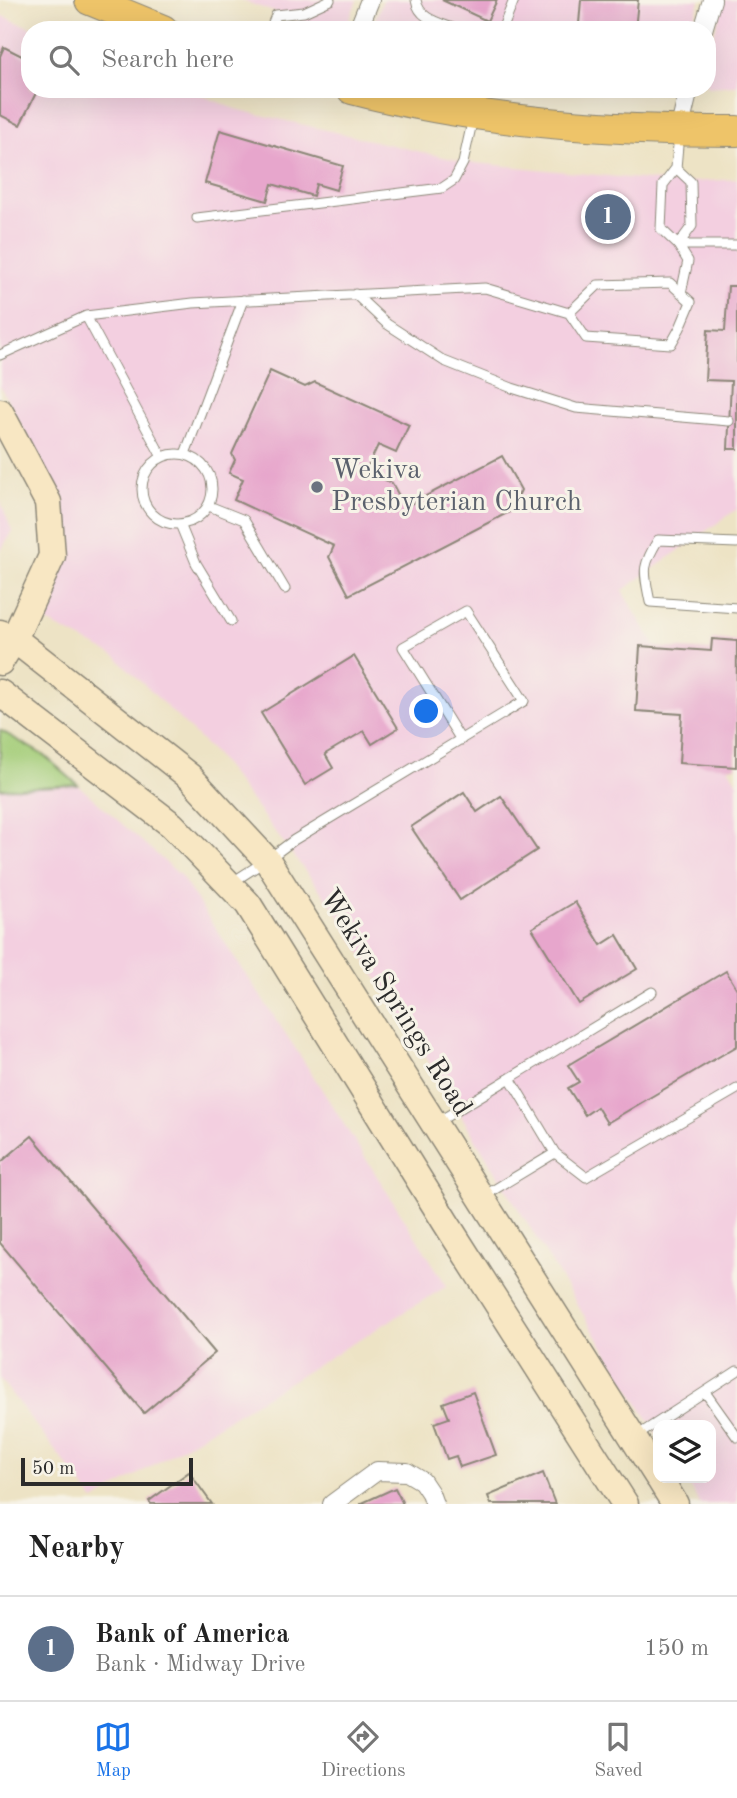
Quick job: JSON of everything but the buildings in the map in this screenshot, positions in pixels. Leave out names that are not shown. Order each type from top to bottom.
[{"type":"main road","points":[[90,0],[141,21]]},
{"type":"main road","points":[[386,98],[566,125],[737,131]]},
{"type":"main road","points":[[0,412],[48,502],[52,556],[7,636],[0,662]]},
{"type":"main road","name":"Wekiva Springs Road","points":[[7,636],[190,777],[267,860],[653,1469]]},
{"type":"main road","points":[[0,693],[172,825],[248,904],[625,1504]]},
{"type":"main road","name":"Wekiva Springs Road","points":[[662,1483],[676,1504]]},
{"type":"street","points":[[362,21],[370,0]]},
{"type":"street","points":[[706,21],[712,0]]},
{"type":"street","points":[[679,131],[687,98]]},
{"type":"street","points":[[332,1504],[377,1471],[407,1472],[422,1481],[434,1504]]},
{"type":"lane","points":[[274,21],[276,15],[304,12],[330,0]]},
{"type":"lane","points":[[416,0],[422,15],[436,21]]},
{"type":"lane","points":[[506,21],[514,0]]},
{"type":"lane","points":[[197,218],[442,188],[454,180],[463,163],[474,113]]},
{"type":"lane","points":[[679,131],[676,167],[663,185],[661,229],[678,245],[688,261],[681,293]]},
{"type":"lane","points":[[676,167],[691,182],[692,226],[678,245]]},
{"type":"lane","points":[[678,245],[737,245]]},
{"type":"lane","points":[[0,355],[86,316],[192,303],[485,288],[569,313],[586,338],[671,344],[691,302],[670,282],[598,285],[569,313]]},
{"type":"lane","points":[[355,294],[387,324],[444,361],[512,388],[576,408],[729,421]]},
{"type":"lane","points":[[185,454],[243,300]]},
{"type":"lane","points":[[86,316],[162,457]]},
{"type":"lane","points":[[185,454],[204,465],[210,474],[212,496],[209,506],[192,521],[168,523],[157,518],[148,509],[142,486],[145,474],[152,464],[162,457],[185,454]]},
{"type":"lane","points":[[209,506],[244,520],[285,589]]},
{"type":"lane","points":[[180,524],[196,563],[231,621]]},
{"type":"lane","points":[[737,543],[658,540],[644,568],[650,602],[737,608]]},
{"type":"lane","points":[[229,884],[293,840],[461,740],[524,701],[466,611],[403,647],[461,740]]},
{"type":"lane","points":[[434,1124],[652,992]]},
{"type":"lane","points":[[510,1078],[555,1153],[586,1177],[737,1089]]},
{"type":"lane","points":[[481,1198],[555,1153]]},
{"type":"lane","points":[[633,1438],[737,1371]]},
{"type":"lane","points":[[705,1392],[737,1437]]},
{"type":"shaded area","points":[[241,0],[357,0],[349,21],[298,21]]},
{"type":"shaded area","points":[[383,0],[700,0],[693,21],[375,21]]},
{"type":"shaded area","points":[[724,0],[737,0],[737,85],[716,86],[716,27]]},
{"type":"shaded area","points":[[0,15],[21,24],[21,98],[208,98],[235,109],[465,162],[678,183],[737,179],[737,509],[622,591],[737,782],[737,1504],[700,1504],[687,1483],[716,1483],[716,1420],[653,1420],[653,1428],[333,907],[216,755],[115,656],[37,617],[58,494],[0,386]]},
{"type":"shaded area","points":[[0,500],[12,531],[0,552]]},
{"type":"shaded area","points":[[78,785],[180,875],[303,1060],[447,1286],[94,1501],[0,1379],[0,789]]},
{"type":"green space","points":[[0,730],[45,756],[78,785],[0,789]]},
{"type":"place","name":"Bank of America","points":[[608,217]]},
{"type":"place","name":"Wekiva Presbyterian Church","points":[[317,487]]}]
